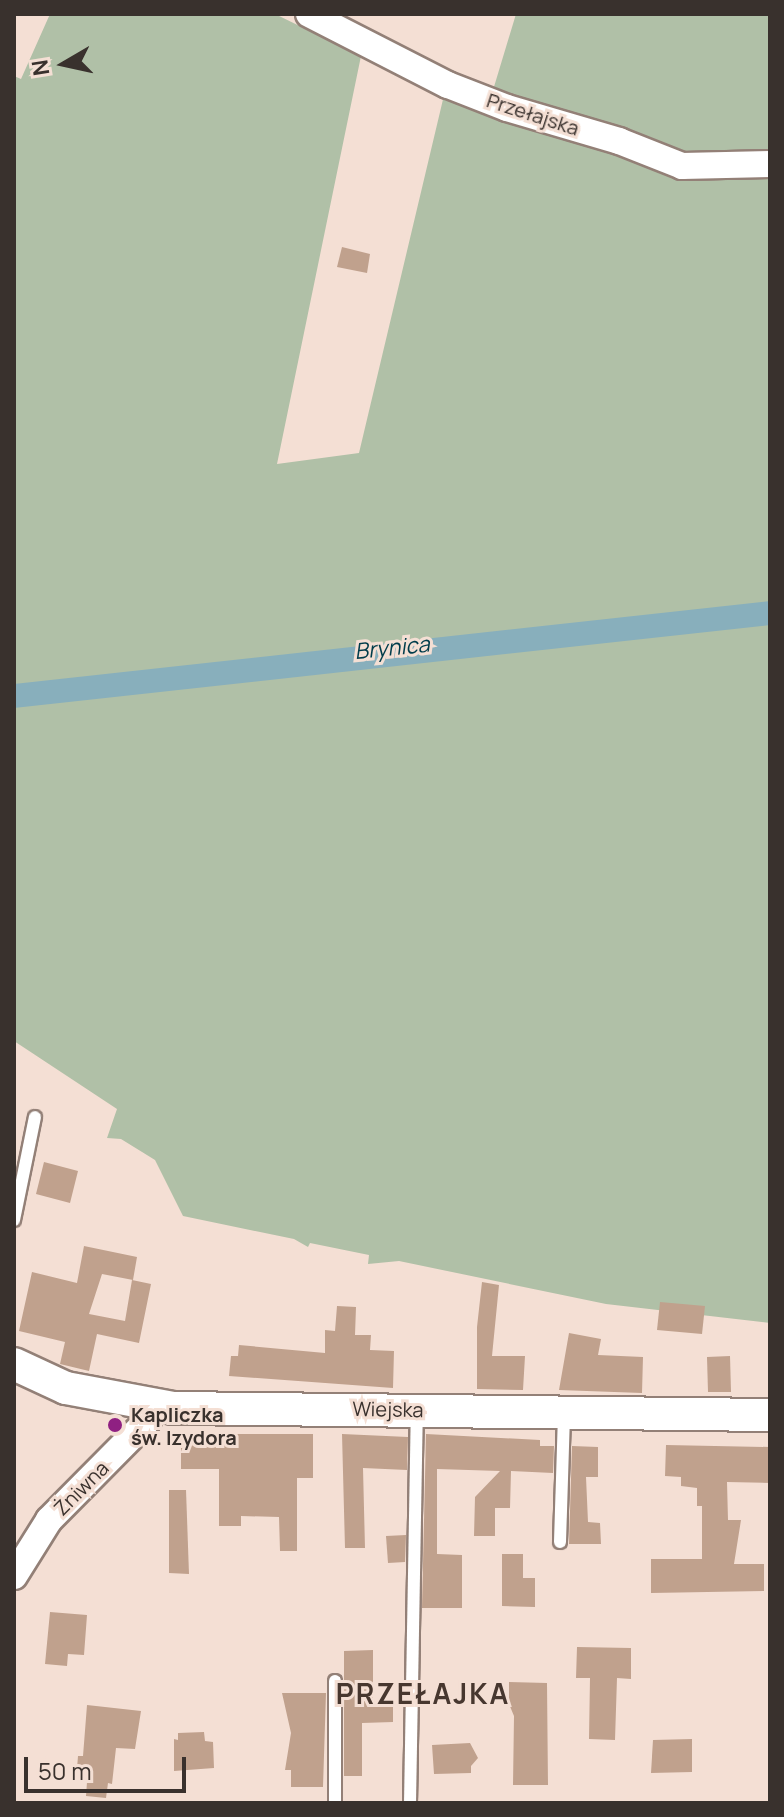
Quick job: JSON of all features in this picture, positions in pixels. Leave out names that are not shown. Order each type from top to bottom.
[{"type":"street","name":"Przełajska","points":[[309,14],[448,85],[507,108],[619,141],[682,166],[770,164]]},
{"type":"street","name":"Wiejska","points":[[14,1364],[66,1388],[152,1406],[770,1415]]},
{"type":"street","name":"Żniwna","points":[[14,1576],[49,1520],[148,1420],[152,1406]]},
{"type":"lane","points":[[14,1220],[35,1117]]},
{"type":"lane","points":[[410,1803],[417,1410]]},
{"type":"lane","points":[[560,1542],[564,1412]]},
{"type":"lane","points":[[335,1681],[335,1803]]},
{"type":"green space","points":[[50,14],[275,14],[361,56],[277,464],[359,453],[445,91],[487,110],[516,14],[770,14],[770,1323],[606,1304],[399,1261],[368,1264],[369,1255],[310,1243],[308,1247],[294,1239],[183,1216],[155,1160],[121,1139],[107,1138],[117,1109],[14,1041],[14,76],[21,79]]},
{"type":"water","name":"Brynica","points":[[770,601],[770,625],[14,708],[14,684]]},
{"type":"building","points":[[342,247],[370,254],[367,273],[337,267]]},
{"type":"building","points":[[44,1162],[78,1171],[70,1203],[36,1194]]},
{"type":"building","points":[[84,1246],[137,1257],[133,1280],[102,1274],[89,1314],[125,1321],[132,1280],[151,1284],[139,1343],[97,1334],[89,1371],[60,1364],[65,1342],[19,1331],[32,1272],[77,1283]]},
{"type":"building","points":[[482,1282],[499,1285],[492,1356],[525,1356],[523,1390],[477,1389],[477,1327]]},
{"type":"building","points":[[660,1302],[705,1306],[702,1334],[657,1330]]},
{"type":"building","points":[[337,1306],[356,1307],[355,1335],[371,1335],[370,1350],[394,1351],[393,1388],[229,1376],[231,1356],[238,1356],[239,1345],[325,1353],[325,1330],[335,1331]]},
{"type":"building","points":[[569,1333],[601,1339],[598,1355],[643,1357],[642,1393],[559,1390]]},
{"type":"building","points":[[730,1356],[731,1392],[708,1392],[707,1357]]},
{"type":"building","points":[[181,1434],[313,1434],[313,1478],[297,1478],[297,1551],[280,1551],[279,1517],[241,1516],[241,1526],[219,1526],[219,1469],[181,1469]]},
{"type":"building","points":[[342,1434],[408,1437],[407,1470],[363,1468],[365,1548],[345,1548]]},
{"type":"building","points":[[426,1434],[540,1440],[540,1446],[554,1446],[553,1473],[511,1471],[510,1508],[495,1508],[495,1536],[474,1536],[475,1497],[500,1471],[437,1469],[437,1554],[462,1555],[462,1608],[422,1608]]},
{"type":"building","points":[[666,1445],[770,1447],[770,1483],[727,1482],[728,1520],[741,1520],[734,1564],[764,1564],[764,1591],[651,1593],[651,1559],[702,1559],[702,1506],[697,1506],[697,1488],[681,1486],[681,1477],[665,1476]]},
{"type":"building","points":[[572,1446],[598,1447],[598,1477],[586,1477],[588,1522],[600,1523],[601,1544],[569,1544]]},
{"type":"building","points":[[169,1490],[186,1490],[189,1574],[169,1573]]},
{"type":"building","points":[[406,1535],[405,1562],[388,1563],[386,1536]]},
{"type":"building","points":[[502,1554],[523,1554],[523,1578],[535,1578],[535,1607],[502,1606]]},
{"type":"building","points":[[50,1612],[87,1615],[84,1655],[68,1654],[67,1666],[45,1664]]},
{"type":"building","points":[[577,1647],[631,1648],[631,1679],[617,1678],[615,1740],[589,1739],[590,1678],[576,1678]]},
{"type":"building","points":[[373,1650],[373,1703],[393,1703],[393,1722],[362,1723],[362,1776],[344,1776],[344,1651]]},
{"type":"building","points":[[509,1682],[547,1683],[548,1785],[513,1785],[514,1716],[509,1704]]},
{"type":"building","points":[[282,1693],[326,1693],[323,1787],[291,1787],[291,1770],[285,1770],[291,1733]]},
{"type":"building","points":[[87,1705],[141,1711],[135,1749],[116,1748],[112,1784],[108,1783],[106,1798],[86,1796],[87,1782],[76,1781],[78,1756],[83,1756]]},
{"type":"building","points":[[204,1732],[205,1741],[213,1742],[214,1768],[174,1771],[174,1739],[178,1740],[178,1733]]},
{"type":"building","points":[[692,1739],[692,1772],[651,1773],[653,1740]]},
{"type":"building","points":[[470,1743],[478,1758],[471,1766],[471,1773],[434,1774],[432,1745]]},
{"type":"place","name":"Kapliczka św. Izydora","points":[[115,1425]]},
{"type":"district","name":"PRZEŁAJKA","points":[[423,1693]]}]
